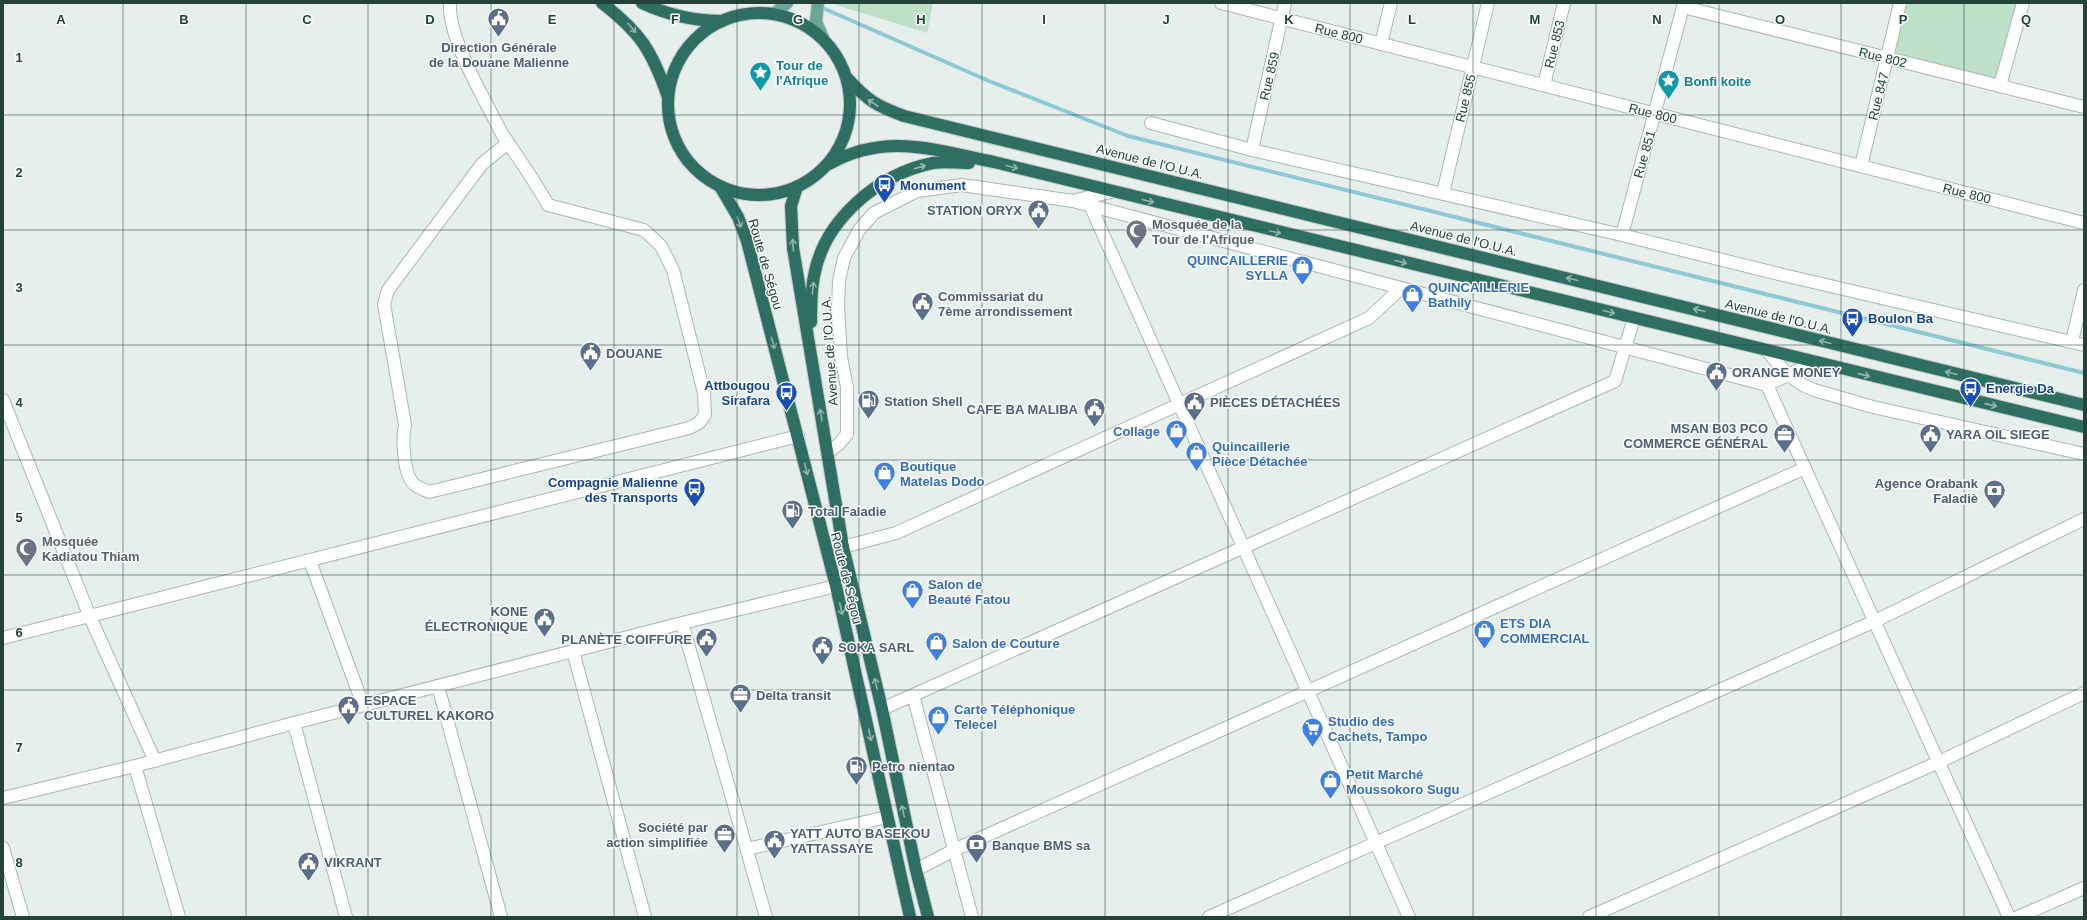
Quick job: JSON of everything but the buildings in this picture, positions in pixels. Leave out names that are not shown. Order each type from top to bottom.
[{"type":"highway","points":[[602,3],[626,21],[644,43],[659,71],[668,97]]},
{"type":"highway","points":[[642,3],[669,14],[700,21],[722,21],[748,14],[774,14],[797,21],[823,38],[838,57],[848,79],[851,97],[851,115],[844,138],[829,164]]},
{"type":"highway","points":[[722,21],[701,34],[685,52],[673,74],[668,97],[669,120],[679,147],[687,160],[702,176],[721,188],[746,195],[772,195],[797,187],[829,164],[848,154],[878,146],[903,146],[936,150],[994,162],[1110,192],[1634,318],[1813,363],[2084,427]]},
{"type":"highway","name":"Avenue de l'O.U.A.","points":[[848,79],[865,98],[880,108],[904,116],[2084,406]]},
{"type":"highway","points":[[810,355],[811,307],[814,275],[822,250],[834,228],[855,204],[876,186],[908,170],[934,163],[994,162]]},
{"type":"highway","name":"Route de Ségou","points":[[797,187],[791,206],[793,248],[843,547],[882,709],[916,870],[928,917]]},
{"type":"highway","name":"Route de Ségou","points":[[721,188],[738,217],[747,241],[798,436],[836,586],[910,917]]},
{"type":"main road","points":[[774,14],[786,3]]},
{"type":"main road","points":[[818,3],[816,22],[823,38]]},
{"type":"street","points":[[450,3],[449,16],[456,41],[502,134],[532,177],[548,205],[644,230],[661,246],[673,270],[704,393],[705,415],[699,423],[689,428],[429,492],[414,484],[408,471],[402,436],[405,425],[384,304],[388,290],[482,164],[508,143]]},
{"type":"street","name":"Rue 800","points":[[1222,3],[2084,223]]},
{"type":"street","name":"Rue 859","points":[[1252,150],[1285,3]]},
{"type":"street","points":[[1381,44],[1391,3]]},
{"type":"street","name":"Rue 855","points":[[1442,193],[1488,3]]},
{"type":"street","name":"Rue 853","points":[[1544,85],[1564,3]]},
{"type":"street","name":"Rue 847","points":[[1861,166],[1900,3]]},
{"type":"street","points":[[2000,86],[2023,3]]},
{"type":"street","name":"Rue 802","points":[[1683,5],[2084,108]]},
{"type":"street","name":"Rue 851","points":[[1622,234],[1656,114],[1683,5]]},
{"type":"street","points":[[1151,123],[1252,150],[1622,234],[1784,275],[2084,345]]},
{"type":"street","name":"Avenue de l'O.U.A.","points":[[827,453],[839,444],[847,434],[847,387],[841,357],[838,307],[839,281],[844,258],[860,230],[874,213],[917,191],[962,185],[1073,201],[1090,205],[1767,385]]},
{"type":"street","points":[[1073,201],[1110,192]]},
{"type":"street","points":[[1090,205],[1409,917]]},
{"type":"street","points":[[843,547],[896,533],[1369,318],[1401,288]]},
{"type":"street","points":[[2072,341],[2084,290]]},
{"type":"street","points":[[882,709],[1615,381],[1634,318]]},
{"type":"street","points":[[1767,351],[1788,374],[1803,385],[1814,390],[1873,407],[2084,454]]},
{"type":"street","points":[[1813,363],[1767,385],[2009,917]]},
{"type":"street","points":[[3,400],[90,617],[155,761]]},
{"type":"street","points":[[3,638],[798,436]]},
{"type":"street","points":[[916,870],[954,850],[1805,468]]},
{"type":"street","points":[[1209,917],[1875,621],[2084,519]]},
{"type":"street","points":[[310,561],[362,706]]},
{"type":"street","points":[[3,798],[136,766],[294,723],[682,623],[836,586]]},
{"type":"street","points":[[682,623],[766,917]]},
{"type":"street","points":[[573,651],[645,917]]},
{"type":"street","points":[[438,686],[501,917]]},
{"type":"street","points":[[1588,917],[1938,762],[2084,693]]},
{"type":"street","points":[[913,695],[972,917]]},
{"type":"street","points":[[294,723],[346,917]]},
{"type":"street","points":[[136,766],[179,917]]},
{"type":"street","points":[[746,849],[887,816]]},
{"type":"street","points":[[3,848],[23,917]]},
{"type":"street","points":[[2018,917],[2084,888]]},
{"type":"green space","points":[[830,3],[933,3],[927,33]]},
{"type":"green space","points":[[1907,3],[2019,3],[1996,80],[1895,54]]},
{"type":"waterway","points":[[825,9],[989,81],[1128,136],[2084,373]]},
{"type":"place","name":"Direction Générale de la Douane Malienne","points":[[499,38]]},
{"type":"place","name":"Tour de l'Afrique","points":[[761,92]]},
{"type":"place","name":"Bonfi koite","points":[[1668,100]]},
{"type":"place","name":"Monument","points":[[884,204]]},
{"type":"place","name":"STATION ORYX","points":[[1038,230]]},
{"type":"place","name":"Mosquée de la Tour de l'Afrique","points":[[1136,250]]},
{"type":"place","name":"QUINCAILLERIE SYLLA","points":[[1303,286]]},
{"type":"place","name":"QUINCAILLERIE Bathily","points":[[1413,314]]},
{"type":"place","name":"Commissariat du 7ème arrondissement","points":[[923,322]]},
{"type":"place","name":"Boulon Ba","points":[[1852,338]]},
{"type":"place","name":"DOUANE","points":[[591,372]]},
{"type":"place","name":"ORANGE MONEY","points":[[1717,392]]},
{"type":"place","name":"Energie Da","points":[[1970,408]]},
{"type":"place","name":"Attbougou Sirafara","points":[[786,412]]},
{"type":"place","name":"Station Shell","points":[[868,420]]},
{"type":"place","name":"PIÈCES DÉTACHÉES","points":[[1195,422]]},
{"type":"place","name":"CAFE BA MALIBA","points":[[1094,428]]},
{"type":"place","name":"Collage","points":[[1176,450]]},
{"type":"place","name":"MSAN B03 PCO COMMERCE GÉNÉRAL","points":[[1784,454]]},
{"type":"place","name":"YARA OIL SIEGE","points":[[1931,454]]},
{"type":"place","name":"Quincaillerie Pièce Détachée","points":[[1196,472]]},
{"type":"place","name":"Boutique Matelas Dodo","points":[[885,492]]},
{"type":"place","name":"Compagnie Malienne des Transports","points":[[694,508]]},
{"type":"place","name":"Agence Orabank Faladiè","points":[[1994,510]]},
{"type":"place","name":"Total Faladie","points":[[793,530]]},
{"type":"place","name":"Mosquée Kadiatou Thiam","points":[[27,568]]},
{"type":"place","name":"Salon de Beauté Fatou","points":[[913,610]]},
{"type":"place","name":"KONE ÉLECTRONIQUE","points":[[544,638]]},
{"type":"place","name":"ETS DIA COMMERCIAL","points":[[1484,650]]},
{"type":"place","name":"PLANÈTE COIFFURE","points":[[707,658]]},
{"type":"place","name":"Salon de Couture","points":[[937,662]]},
{"type":"place","name":"SOKA SARL","points":[[822,666]]},
{"type":"place","name":"Delta transit","points":[[740,714]]},
{"type":"place","name":"ESPACE CULTUREL KAKORO","points":[[348,726]]},
{"type":"place","name":"Carte Téléphonique Telecel","points":[[938,736]]},
{"type":"place","name":"Studio des Cachets, Tampo","points":[[1312,748]]},
{"type":"place","name":"Petro nientao","points":[[856,786]]},
{"type":"place","name":"Petit Marché Moussokoro Sugu","points":[[1331,800]]},
{"type":"place","name":"Société par action simplifiée","points":[[724,854]]},
{"type":"place","name":"YATT AUTO BASEKOU YATTASSAYE","points":[[774,860]]},
{"type":"place","name":"Banque BMS sa","points":[[976,864]]},
{"type":"place","name":"VIKRANT","points":[[308,882]]}]
